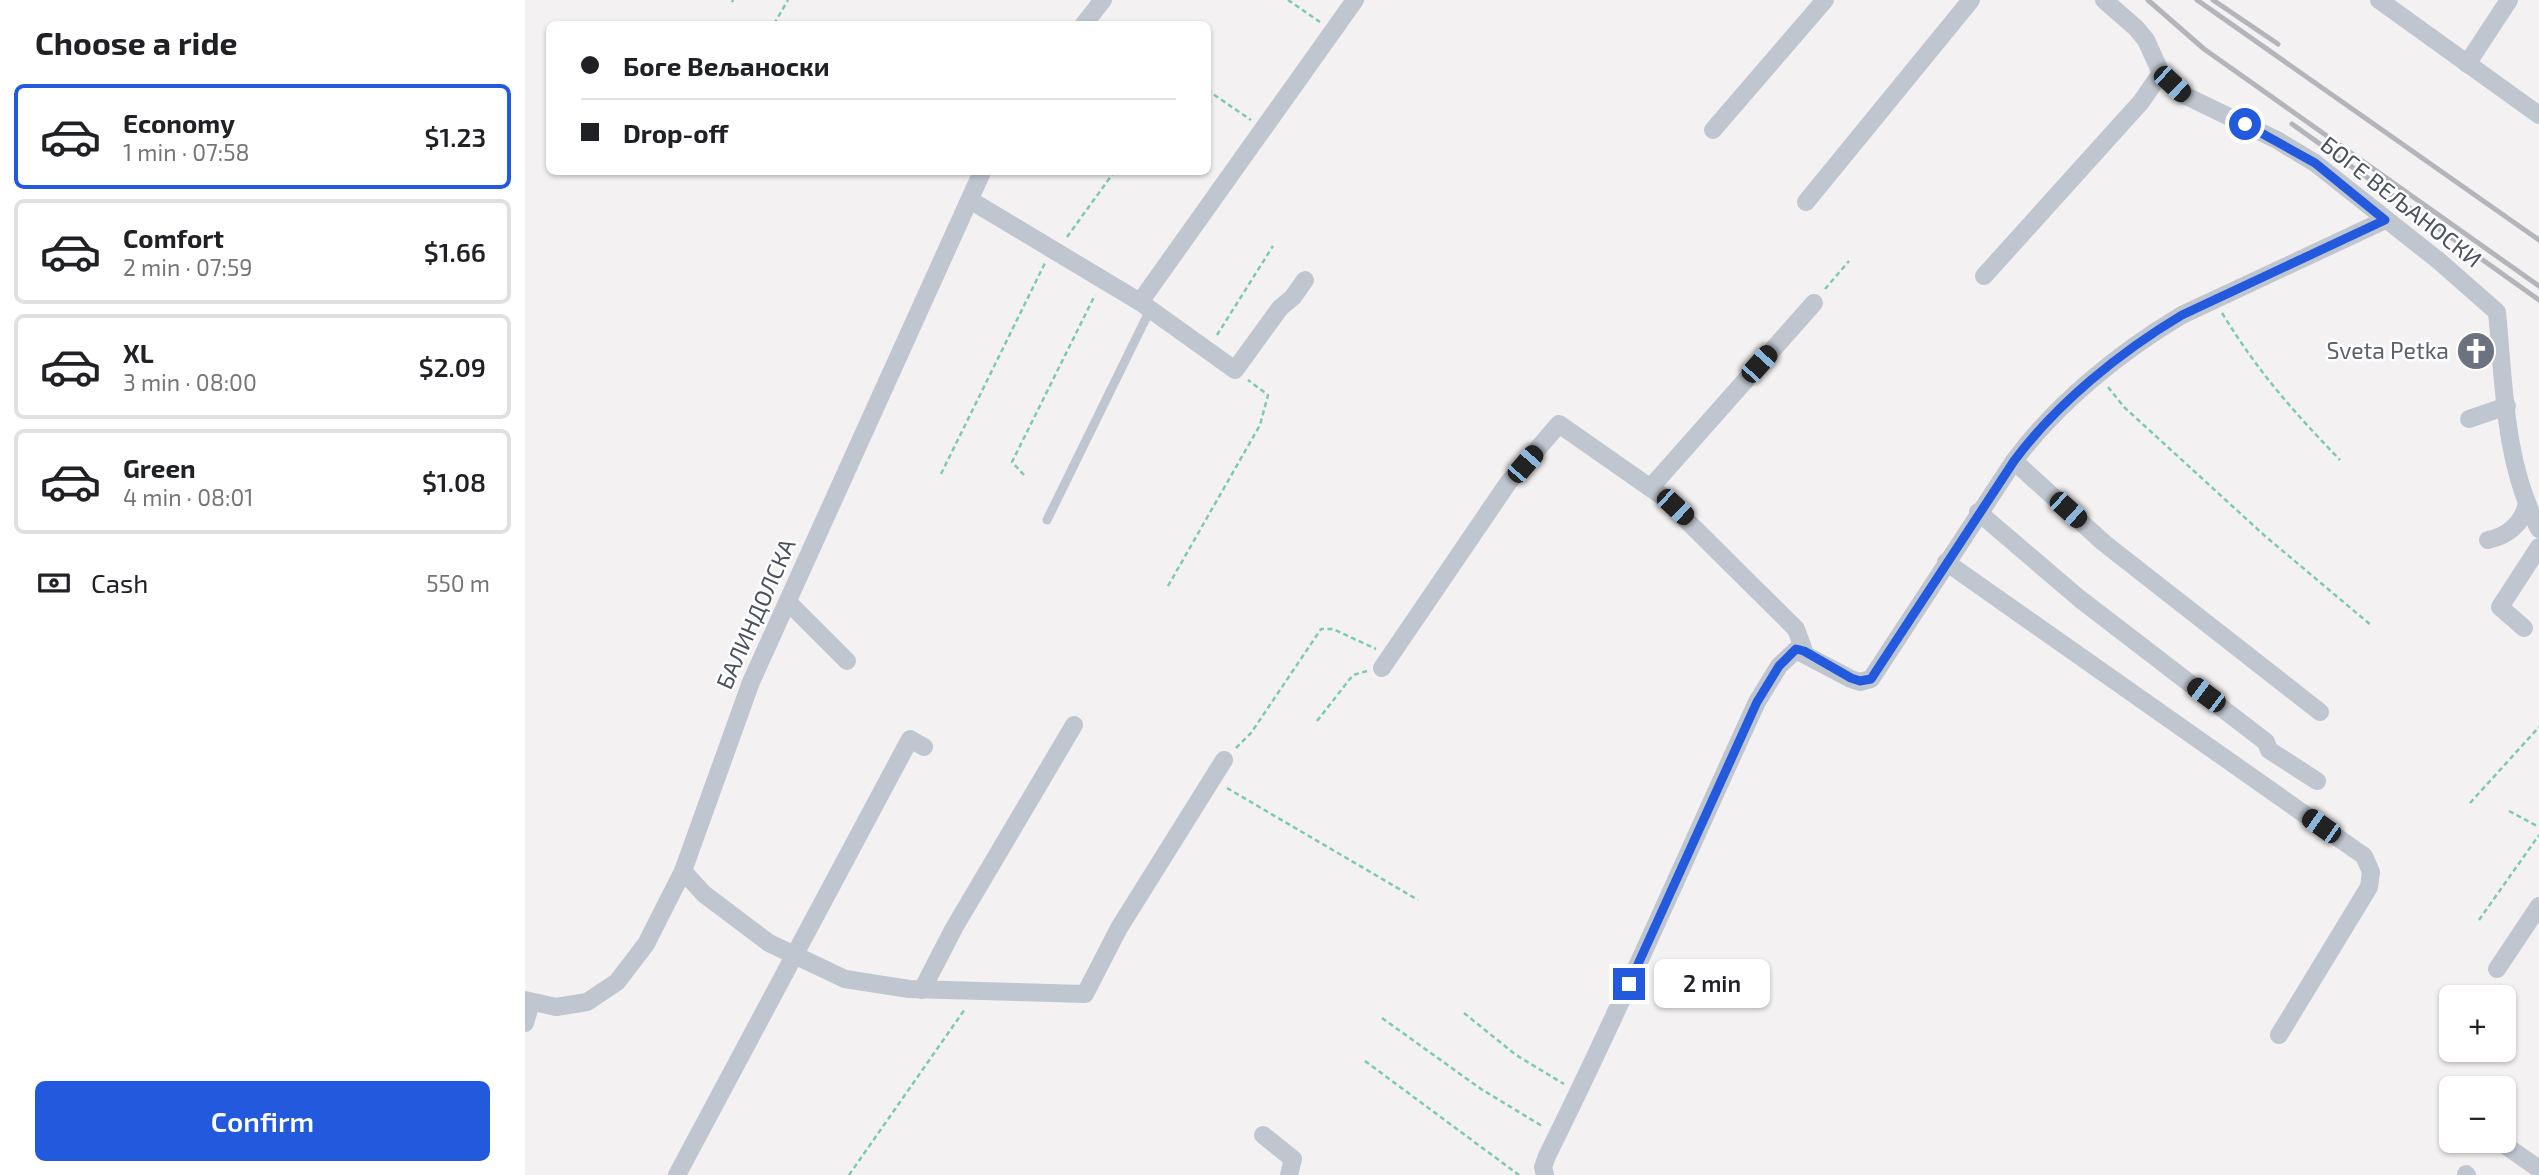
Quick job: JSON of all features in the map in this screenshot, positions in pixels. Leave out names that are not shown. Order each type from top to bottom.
[{"type":"street","points":[[1086,21],[1103,0]]},
{"type":"street","points":[[1145,306],[1263,128],[1355,0]]},
{"type":"street","points":[[1713,130],[1825,0]]},
{"type":"street","points":[[1806,202],[1971,0]]},
{"type":"street","name":"БОГЕ ВЕЉАНОСКИ","points":[[2104,0],[2146,40],[2161,73],[2184,95],[2277,140],[2315,163],[2497,312],[2507,406],[2527,503],[2539,529]]},
{"type":"street","points":[[2379,0],[2467,64],[2538,111]]},
{"type":"street","points":[[2467,64],[2509,0]]},
{"type":"street","points":[[1984,276],[2141,102],[2161,73]]},
{"type":"street","name":"БАЛИНДОЛСКА","points":[[528,1002],[556,1007],[587,1002],[617,982],[646,944],[683,871],[747,694],[909,329],[981,175]]},
{"type":"street","points":[[970,200],[1145,306],[1206,352],[1235,370],[1280,308],[1293,297],[1305,280]]},
{"type":"street","points":[[1545,1175],[1543,1167],[1577,1088],[1650,940],[1757,702],[1788,656],[1796,649],[1804,651],[1851,678],[1860,681],[1871,679],[1978,513],[2031,438],[2100,375],[2151,334],[2213,298],[2275,274],[2385,220]]},
{"type":"street","points":[[1651,487],[1814,303]]},
{"type":"street","points":[[2469,419],[2507,406]]},
{"type":"street","points":[[1382,668],[1508,483],[1559,425],[1651,487],[1725,556],[1796,629],[1804,651]]},
{"type":"street","points":[[2014,461],[2104,543],[2320,712]]},
{"type":"street","points":[[2488,540],[2503,537],[2525,516],[2527,503]]},
{"type":"street","points":[[1978,513],[2080,599],[2266,742],[2279,744],[2314,773]]},
{"type":"street","points":[[2524,628],[2500,607],[2539,547]]},
{"type":"street","points":[[1946,562],[2364,856],[2371,872],[2369,887],[2279,1034]]},
{"type":"street","points":[[788,602],[847,661]]},
{"type":"street","points":[[922,990],[954,929],[1074,725]]},
{"type":"street","points":[[677,1175],[910,739],[924,747]]},
{"type":"street","points":[[683,871],[704,894],[769,943],[845,979],[922,990],[1086,994],[1119,928],[1224,760]]},
{"type":"street","points":[[2497,969],[2539,906]]},
{"type":"street","points":[[525,1023],[528,1002]]},
{"type":"street","points":[[1263,1135],[1293,1159],[1289,1175]]},
{"type":"street","points":[[2516,1153],[2539,1169]]},
{"type":"lane","points":[[1047,520],[1145,306]]},
{"type":"path","points":[[776,21],[788,0]]},
{"type":"path","points":[[1288,0],[1333,30]]},
{"type":"path","points":[[1211,93],[1263,128]]},
{"type":"path","points":[[941,474],[1053,252],[1112,175]]},
{"type":"path","points":[[1206,352],[1273,246]]},
{"type":"path","points":[[1814,303],[1849,261]]},
{"type":"path","points":[[1024,475],[1012,462],[1102,282]]},
{"type":"path","points":[[2213,298],[2254,365],[2280,398],[2340,460]]},
{"type":"path","points":[[1168,586],[1265,410],[1268,396],[1235,370]]},
{"type":"path","points":[[2100,375],[2124,407],[2265,536],[2372,626]]},
{"type":"path","points":[[1224,760],[1251,733],[1321,629],[1333,629],[1364,646],[1393,652]]},
{"type":"path","points":[[1317,722],[1353,675],[1382,668]]},
{"type":"path","points":[[2470,803],[2539,727]]},
{"type":"path","points":[[1212,779],[1418,900]]},
{"type":"path","points":[[2509,811],[2539,827]]},
{"type":"path","points":[[2479,920],[2539,835]]},
{"type":"path","points":[[849,1175],[919,1079],[975,990]]},
{"type":"path","points":[[1464,1013],[1515,1055],[1560,1082],[1577,1088]]},
{"type":"path","points":[[1382,1018],[1481,1089],[1558,1133]]},
{"type":"path","points":[[1365,1061],[1519,1175]]},
{"type":"railway","points":[[2148,0],[2204,49],[2539,286]]},
{"type":"railway","points":[[2197,0],[2539,240]]},
{"type":"railway","points":[[2213,0],[2278,44]]},
{"type":"railway","points":[[2292,124],[2539,300]]},
{"type":"place","name":"Sveta Petka","points":[[2476,351]]},
{"type":"route","points":[[1629,984],[1757,702],[1788,656],[1796,649],[1804,651],[1851,678],[1860,681],[1871,679],[2014,461],[2031,438],[2068,402],[2151,334],[2182,315],[2213,298],[2275,274],[2375,222],[2385,220],[2315,163],[2245,124]]}]
